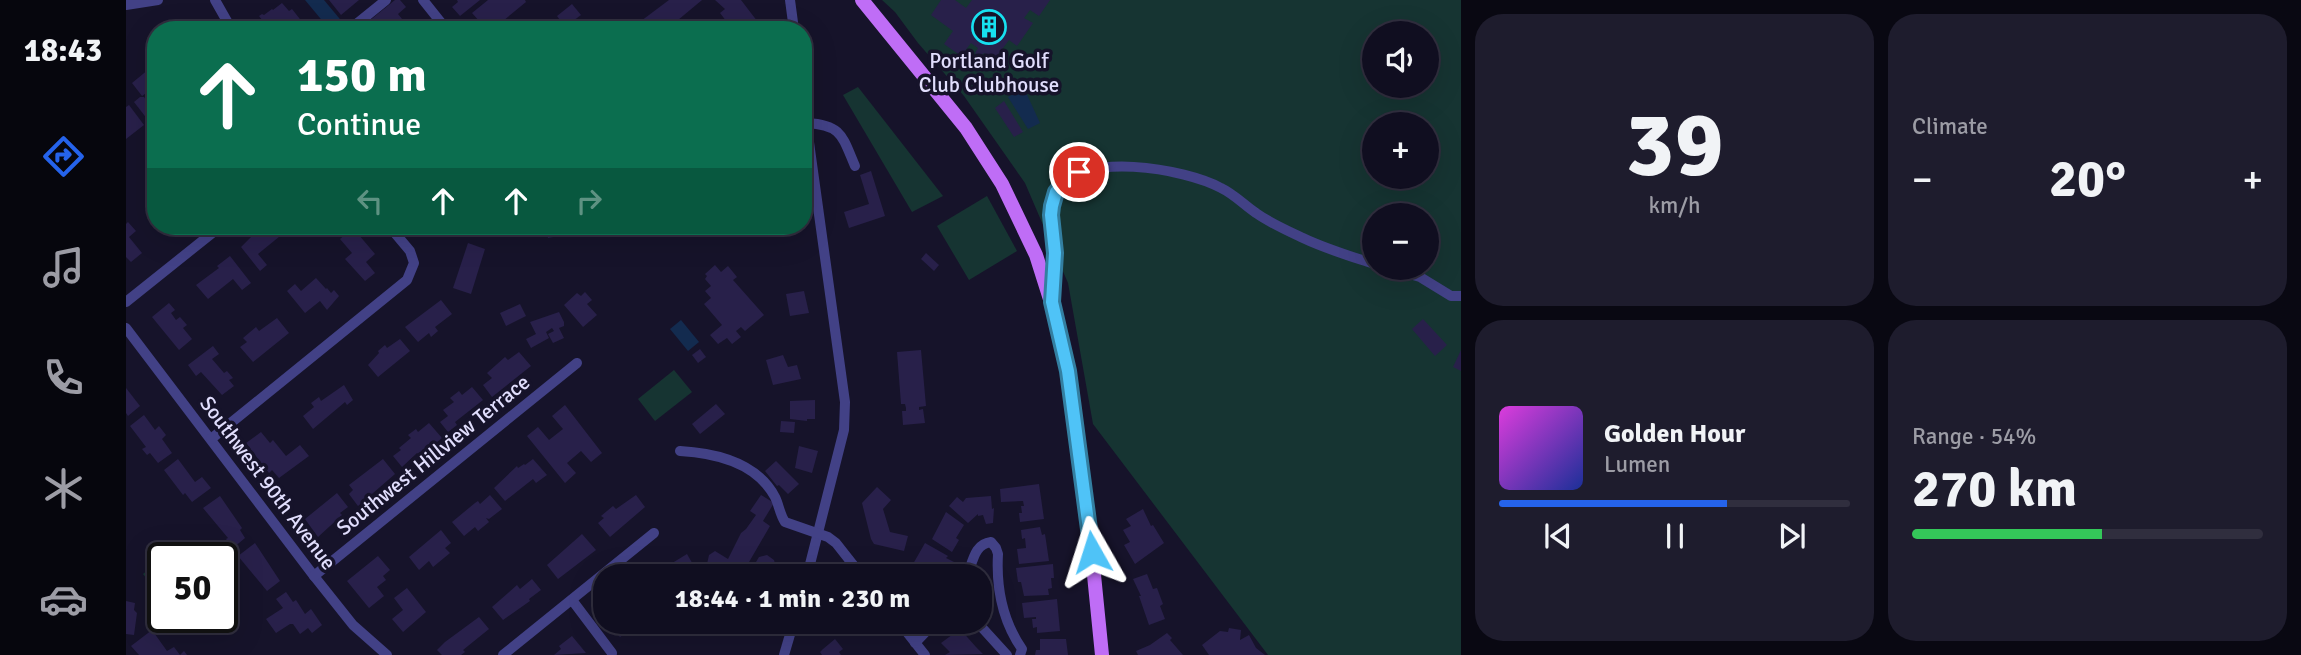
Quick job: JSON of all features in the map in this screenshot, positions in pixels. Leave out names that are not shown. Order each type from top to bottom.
[{"type":"main road","points":[[862,0],[966,128],[1002,184],[1036,255],[1052,302],[1076,418],[1102,655]]},
{"type":"street","points":[[126,5],[158,0]]},
{"type":"street","points":[[215,0],[227,21]]},
{"type":"street","points":[[360,21],[386,0]]},
{"type":"street","points":[[423,0],[440,21]]},
{"type":"street","points":[[790,0],[793,21]]},
{"type":"street","points":[[812,123],[830,125],[835,129],[855,166]]},
{"type":"street","points":[[810,564],[844,430],[845,402],[812,160]]},
{"type":"street","points":[[1052,302],[1055,253],[1051,215],[1056,192],[1067,179],[1079,172],[1101,167],[1136,168],[1195,176],[1222,188],[1259,215],[1304,239],[1362,260]]},
{"type":"street","points":[[126,302],[209,235]]},
{"type":"street","points":[[211,439],[407,280],[414,262],[410,251],[396,235]]},
{"type":"street","points":[[1425,280],[1451,296],[1461,296]]},
{"type":"street","name":"Southwest 90th Avenue","points":[[126,328],[353,625],[387,655]]},
{"type":"street","name":"Southwest Hillview Terrace","points":[[314,576],[577,363]]},
{"type":"street","points":[[680,451],[699,452],[730,460],[750,471],[765,482],[785,522],[819,532],[836,543],[853,564]]},
{"type":"street","points":[[503,655],[654,533]]},
{"type":"street","points":[[972,564],[978,547],[991,542],[998,554],[1002,609],[1007,624],[1022,649],[1020,655]]},
{"type":"street","points":[[572,600],[612,653]]},
{"type":"street","points":[[784,655],[790,634]]},
{"type":"street","points":[[908,634],[925,655]]},
{"type":"street","points":[[915,643],[924,634]]},
{"type":"street","points":[[988,634],[1007,655]]},
{"type":"green space","points":[[882,0],[1461,0],[1461,655],[1268,655],[1093,424],[1068,283],[1025,183],[964,96],[895,12]]},
{"type":"green space","points":[[858,87],[943,196],[912,212],[843,95]]},
{"type":"green space","points":[[987,196],[1017,251],[969,280],[937,226]]},
{"type":"green space","points":[[674,370],[692,392],[655,421],[638,399]]},
{"type":"water","points":[[305,0],[324,0],[342,21],[322,21]]},
{"type":"water","points":[[1024,88],[1040,123],[1028,129],[1008,97]]},
{"type":"water","points":[[681,320],[699,342],[688,351],[670,329]]},
{"type":"building","points":[[329,0],[359,0],[341,15]]},
{"type":"building","points":[[395,0],[400,0],[406,7],[398,14],[404,21],[369,21]]},
{"type":"building","points":[[457,0],[480,0],[460,16],[452,7]]},
{"type":"building","points":[[488,0],[526,2],[503,21],[479,21],[472,13]]},
{"type":"building","points":[[669,0],[702,0],[677,21],[641,21]]},
{"type":"building","points":[[715,0],[741,0],[757,21],[726,21],[720,13],[725,9]]},
{"type":"building","name":"Portland Golf Club Clubhouse","points":[[941,0],[955,0],[966,8],[972,0],[1050,0],[1039,16],[1030,10],[1024,18],[1033,23],[1017,46],[1009,40],[994,60],[984,53],[980,57],[975,53],[978,48],[971,43],[961,56],[944,44],[953,31],[931,15]]},
{"type":"building","points":[[282,3],[289,11],[292,9],[301,21],[263,21],[259,16]]},
{"type":"building","points":[[572,4],[581,15],[573,21],[561,21],[557,16]]},
{"type":"building","points":[[147,71],[147,92],[142,96],[132,83]]},
{"type":"building","points":[[144,97],[147,101],[147,119],[134,102]]},
{"type":"building","points":[[1004,101],[1023,132],[1014,137],[995,108]]},
{"type":"building","points":[[129,105],[144,125],[126,139],[126,107]]},
{"type":"building","points":[[871,171],[885,216],[849,228],[844,212],[869,204],[860,175]]},
{"type":"building","points":[[128,222],[136,231],[129,237],[142,253],[131,262],[126,257]]},
{"type":"building","points":[[253,235],[281,235],[258,254],[267,265],[260,271],[241,247]]},
{"type":"building","points":[[345,235],[359,235],[375,254],[366,262],[375,273],[365,281],[345,259],[352,253],[340,239]]},
{"type":"building","points":[[468,243],[485,249],[471,294],[453,288]]},
{"type":"building","points":[[926,253],[939,265],[934,271],[921,259]]},
{"type":"building","points":[[230,256],[251,283],[242,290],[233,279],[208,299],[196,285]]},
{"type":"building","points":[[715,265],[721,272],[728,266],[737,277],[733,280],[764,315],[745,331],[741,327],[736,331],[741,337],[732,344],[727,338],[718,344],[710,335],[722,325],[704,304],[711,298],[705,291],[711,286],[705,279],[705,274]]},
{"type":"building","points":[[316,278],[331,293],[334,290],[339,296],[327,310],[320,301],[305,313],[287,291],[295,284],[301,291]]},
{"type":"building","points":[[804,291],[809,313],[790,316],[786,294]]},
{"type":"building","points":[[585,292],[592,300],[587,304],[597,315],[583,327],[564,305],[577,293],[581,296]]},
{"type":"building","points":[[441,300],[452,314],[435,327],[438,331],[431,337],[429,333],[418,342],[405,327]]},
{"type":"building","points":[[169,303],[175,310],[171,313],[176,320],[180,317],[187,325],[183,328],[192,339],[179,350],[152,317]]},
{"type":"building","points":[[520,304],[526,316],[506,326],[500,313]]},
{"type":"building","points":[[559,312],[564,326],[559,328],[564,338],[553,343],[548,334],[554,331],[552,328],[546,332],[549,338],[531,348],[526,339],[536,334],[530,322]]},
{"type":"building","points":[[277,318],[289,333],[253,362],[240,347],[247,342],[243,338],[256,327],[259,331]]},
{"type":"building","points":[[1423,319],[1447,345],[1435,356],[1412,329]]},
{"type":"building","points":[[400,339],[410,351],[378,377],[368,365],[385,345],[387,348]]},
{"type":"building","points":[[213,346],[219,354],[212,359],[224,373],[227,371],[233,378],[229,380],[234,386],[222,395],[201,372],[196,376],[188,365]]},
{"type":"building","points":[[700,349],[706,357],[698,363],[692,355]]},
{"type":"building","points":[[921,350],[926,406],[919,407],[919,410],[923,409],[925,423],[903,425],[902,411],[906,411],[906,408],[905,404],[901,404],[897,352]]},
{"type":"building","points":[[1461,350],[1461,371],[1453,367]]},
{"type":"building","points":[[519,352],[531,366],[492,397],[483,385],[492,378],[487,373],[505,357],[508,360]]},
{"type":"building","points":[[783,355],[788,367],[797,365],[801,379],[773,385],[766,360]]},
{"type":"building","points":[[344,385],[353,400],[347,405],[345,402],[313,429],[303,416],[314,407],[311,403],[319,397],[321,401]]},
{"type":"building","points":[[472,387],[483,400],[455,422],[457,425],[448,432],[440,422],[448,416],[443,410],[454,402],[450,398],[459,391],[462,395]]},
{"type":"building","points":[[126,388],[140,406],[128,416],[126,413]]},
{"type":"building","points":[[815,400],[815,419],[790,419],[790,401]]},
{"type":"building","points":[[716,404],[725,414],[700,434],[692,424]]},
{"type":"building","points":[[565,405],[602,453],[591,462],[581,451],[567,463],[576,473],[565,483],[527,436],[538,427],[549,440],[563,429],[552,416]]},
{"type":"building","points":[[144,415],[155,430],[159,426],[166,435],[162,439],[172,453],[158,463],[150,453],[147,455],[142,449],[146,447],[130,426]]},
{"type":"building","points":[[781,421],[795,422],[794,433],[780,432]]},
{"type":"building","points":[[429,423],[442,438],[420,456],[417,453],[402,467],[393,456],[411,438],[408,435],[416,429],[418,432]]},
{"type":"building","points":[[261,432],[270,443],[273,440],[286,456],[300,445],[309,456],[279,478],[272,470],[269,473],[246,443]]},
{"type":"building","points":[[799,446],[818,451],[812,473],[795,468]]},
{"type":"building","points":[[178,459],[195,482],[202,477],[211,488],[192,502],[185,493],[183,495],[164,470]]},
{"type":"building","points":[[383,459],[395,474],[358,506],[349,494],[353,490],[349,485]]},
{"type":"building","points":[[533,459],[547,475],[536,483],[533,479],[505,501],[494,488],[517,466],[518,468],[525,465]]},
{"type":"building","points":[[776,461],[799,484],[788,494],[777,486],[765,471]]},
{"type":"building","points":[[1039,484],[1044,519],[1020,522],[1019,513],[1022,513],[1023,501],[1001,502],[1000,489]]},
{"type":"building","points":[[877,487],[891,500],[883,509],[890,532],[908,536],[904,551],[874,544],[871,539],[862,503]]},
{"type":"building","points":[[337,493],[348,507],[318,537],[305,519]]},
{"type":"building","points":[[490,495],[502,509],[489,519],[486,518],[489,522],[478,531],[475,527],[464,536],[452,522],[475,503],[478,501],[480,504]]},
{"type":"building","points":[[636,495],[645,507],[610,537],[598,523],[604,518],[601,516],[613,506],[616,509]]},
{"type":"building","points":[[761,495],[774,503],[763,521],[770,526],[748,564],[707,564],[709,555],[715,551],[728,559],[741,533],[756,515],[750,511]]},
{"type":"building","points":[[220,496],[242,528],[240,530],[245,538],[238,544],[228,542],[228,538],[203,508]]},
{"type":"building","points":[[991,496],[992,509],[994,508],[993,523],[986,524],[983,515],[978,514],[968,523],[949,506],[957,497],[963,502],[966,498]]},
{"type":"building","points":[[1143,509],[1151,526],[1153,525],[1164,543],[1135,564],[1124,545],[1130,542],[1123,530],[1131,526],[1126,519]]},
{"type":"building","points":[[946,512],[964,525],[952,552],[932,539]]},
{"type":"building","points":[[1040,527],[1042,535],[1045,534],[1049,561],[1019,564],[1017,549],[1026,548],[1021,530]]},
{"type":"building","points":[[441,530],[451,543],[445,548],[450,553],[433,567],[429,561],[419,570],[409,557]]},
{"type":"building","points":[[582,534],[596,550],[558,579],[547,565]]},
{"type":"building","points":[[255,543],[280,581],[267,591],[238,556]]},
{"type":"building","points":[[925,543],[954,562],[953,564],[913,564]]},
{"type":"building","points":[[687,554],[693,564],[671,564]]},
{"type":"building","points":[[767,555],[775,564],[755,564],[759,557]]},
{"type":"building","points":[[378,556],[390,570],[383,576],[386,580],[377,587],[384,596],[369,608],[347,581]]},
{"type":"building","points":[[1053,564],[1054,578],[1051,578],[1052,588],[1048,589],[1049,595],[1024,596],[1016,568]]},
{"type":"building","points":[[1147,574],[1153,589],[1157,588],[1165,619],[1149,625],[1133,579]]},
{"type":"building","points":[[532,579],[541,590],[503,620],[492,607],[517,585],[520,589]]},
{"type":"building","points":[[407,588],[426,612],[403,632],[392,619],[403,610],[394,598]]},
{"type":"building","points":[[286,592],[293,602],[296,600],[305,614],[311,609],[322,625],[312,633],[308,628],[300,634],[293,624],[290,624],[276,633],[266,619],[283,608],[276,599]]},
{"type":"building","points":[[1057,599],[1060,631],[1037,633],[1032,619],[1036,617],[1024,618],[1022,603]]},
{"type":"building","points":[[126,601],[135,603],[134,610],[137,613],[134,635],[126,634]]},
{"type":"building","points":[[479,617],[489,629],[463,650],[465,652],[461,655],[442,655],[437,650],[445,642]]},
{"type":"building","points":[[1229,628],[1241,630],[1240,640],[1249,635],[1256,648],[1265,655],[1209,655],[1202,645],[1220,631],[1228,632]]},
{"type":"building","points":[[148,633],[154,633],[167,651],[174,647],[180,655],[139,655],[131,646]]},
{"type":"building","points":[[1167,633],[1183,655],[1138,655],[1136,651]]},
{"type":"building","points":[[953,634],[965,634],[983,654],[945,655],[950,652],[941,643]]},
{"type":"building","points":[[572,636],[586,653],[554,655],[561,649],[559,646]]},
{"type":"building","points":[[835,639],[843,649],[839,652],[841,655],[822,655],[820,652]]},
{"type":"building","points":[[1040,639],[1066,639],[1068,655],[1035,655],[1036,650],[1040,650]]},
{"type":"place","name":"Portland Golf Club Clubhouse","points":[[989,27]]},
{"type":"route","points":[[1079,172],[1067,179],[1056,192],[1052,206],[1055,253],[1052,302],[1076,418],[1092,552]]}]
